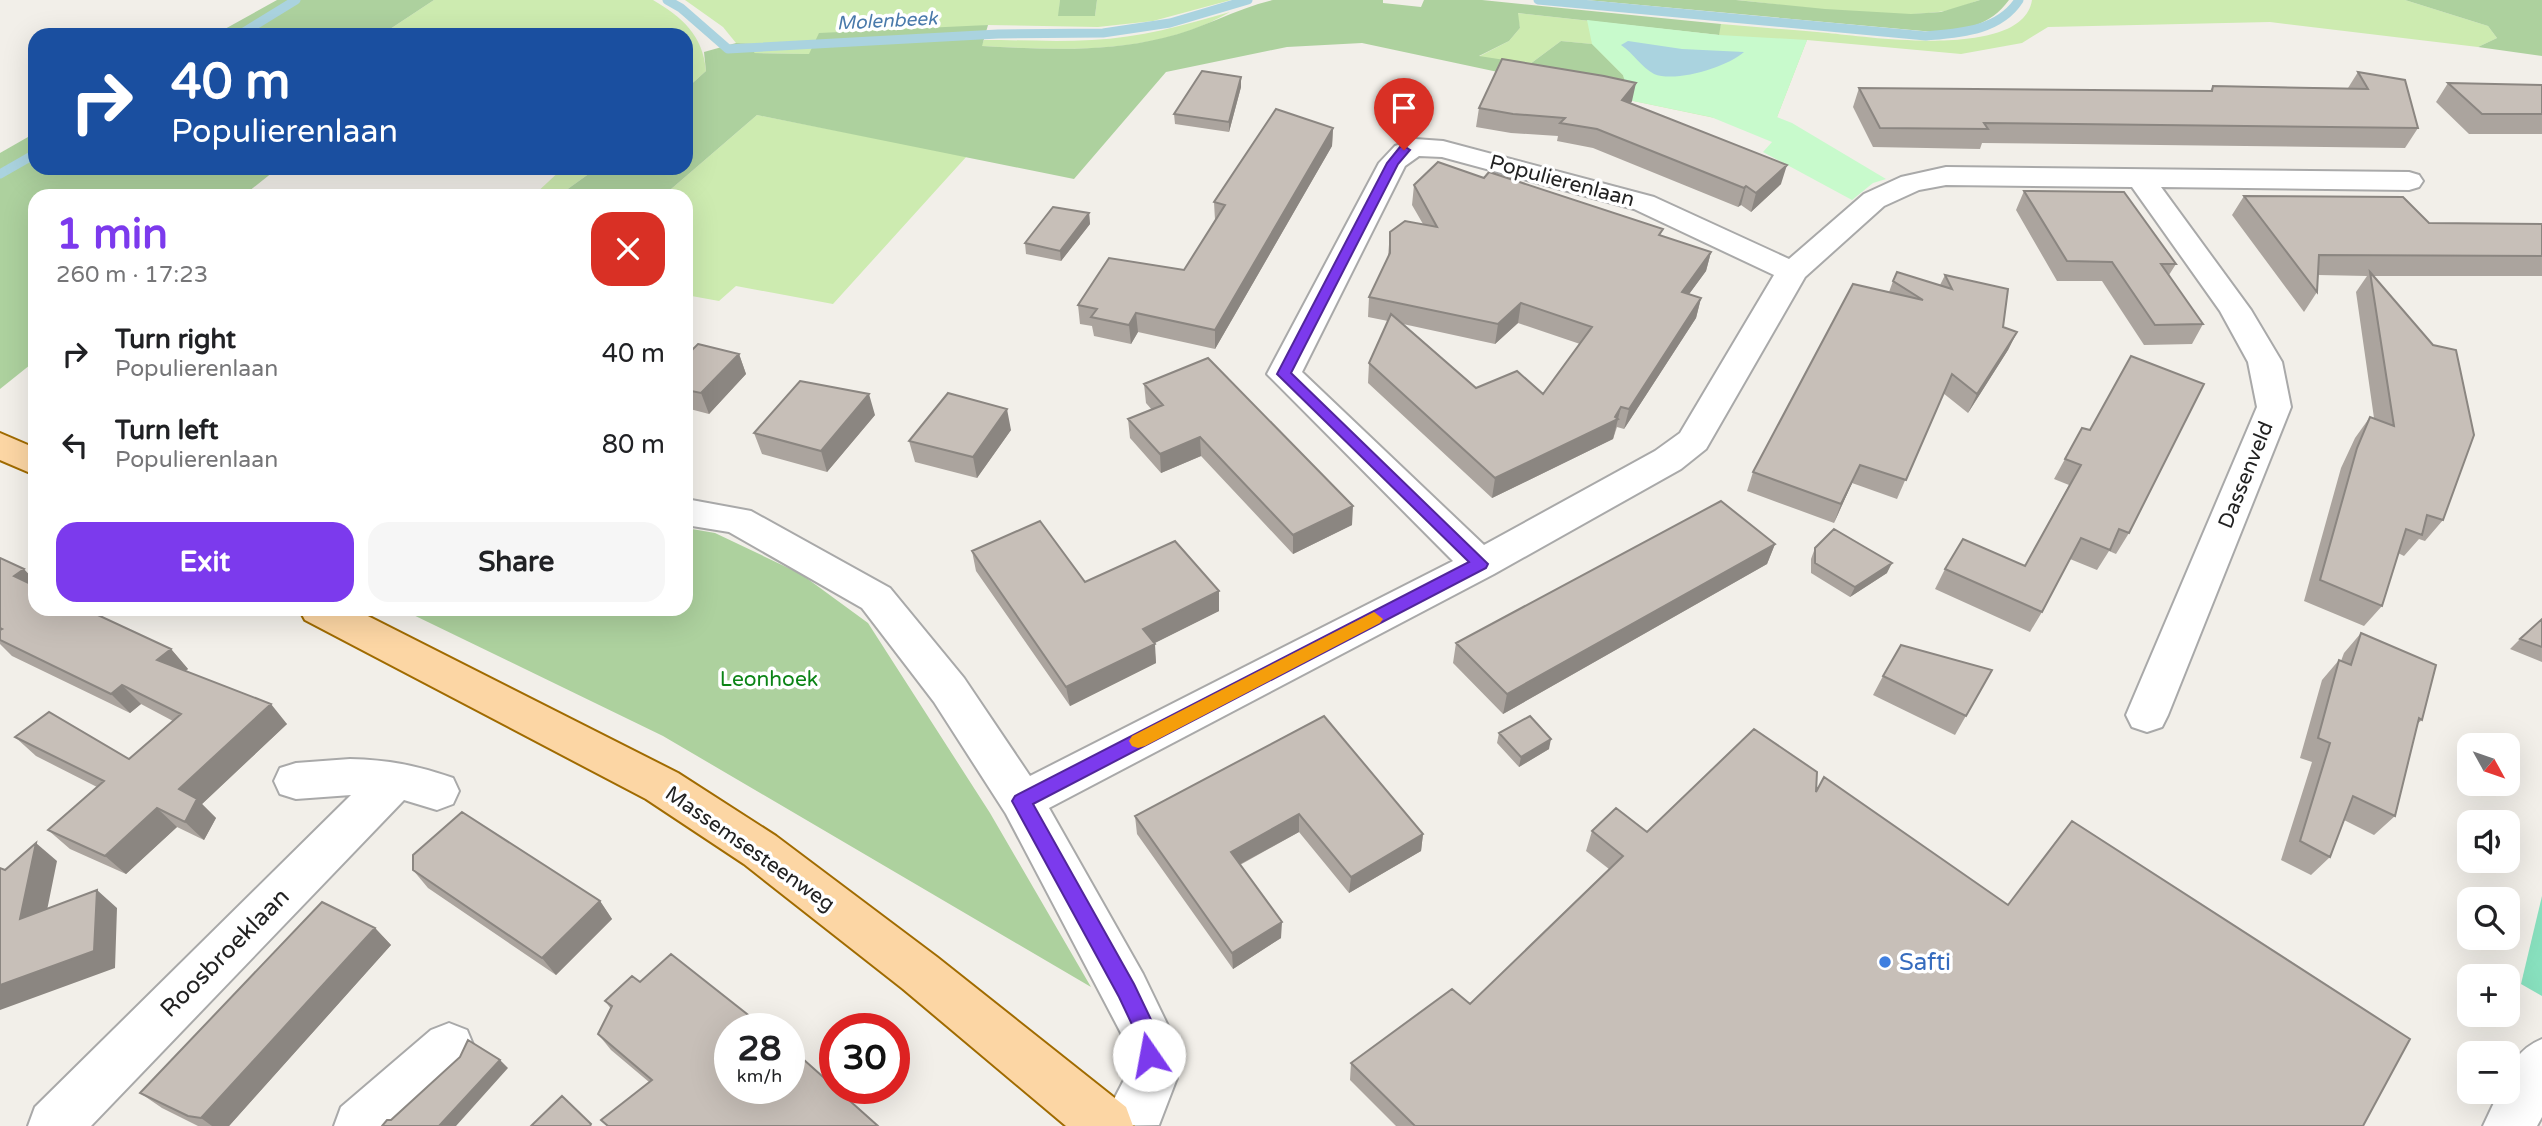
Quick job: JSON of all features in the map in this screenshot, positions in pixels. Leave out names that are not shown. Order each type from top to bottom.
[{"type":"main road","name":"Massemsesteenweg","points":[[333,616],[662,786],[760,850],[920,973],[1108,1126]]},
{"type":"street","name":"Populierenlaan","points":[[1480,564],[1284,374],[1393,163],[1404,150],[1417,147],[1443,149],[1644,203],[1793,272]]},
{"type":"street","points":[[1022,801],[1480,564],[1668,460],[1693,442],[1793,272],[1874,200],[1911,183],[1946,176],[2409,181]]},
{"type":"street","name":"Dassenveld","points":[[2140,178],[2235,310],[2265,362],[2274,407],[2147,715]]},
{"type":"street","points":[[693,513],[738,520],[876,598],[948,690],[1022,801],[1126,990],[1146,1032],[1151,1079],[1140,1107],[1126,1126]]},
{"type":"street","name":"Roosbroeklaan","points":[[54,1126],[417,785],[349,777],[296,781]]},
{"type":"street","points":[[360,1126],[449,1047]]},
{"type":"street","points":[[2509,1126],[2542,1064]]},
{"type":"green space","points":[[277,0],[434,0],[392,28],[227,28]]},
{"type":"green space","points":[[434,0],[653,0],[689,28],[392,28]]},
{"type":"green space","points":[[685,0],[1060,0],[1059,16],[1095,16],[1097,0],[1231,0],[1153,21],[1098,27],[988,25],[809,54],[753,53],[758,44],[736,43],[723,27]]},
{"type":"green space","points":[[1060,0],[1097,0],[1095,16],[1058,16]]},
{"type":"green space","points":[[1273,0],[1383,0],[1383,3],[1421,7],[1424,0],[1482,0],[1721,24],[1719,35],[1518,13],[1520,28],[1509,41],[1479,56],[1530,64],[1561,41],[1592,44],[1623,75],[1628,91],[1619,98],[1362,43],[1287,47],[1166,72],[1074,179],[757,115],[693,170],[693,83],[706,71],[704,52],[736,43],[759,44],[754,53],[809,54],[819,33],[988,25],[982,46],[1095,48],[1140,43],[1177,34]]},
{"type":"green space","points":[[1586,0],[1736,0],[1911,14],[1941,12],[1980,0],[2009,0],[1994,16],[1976,25],[1934,32]]},
{"type":"green space","points":[[1736,0],[1980,0],[1943,11],[1890,14]]},
{"type":"green space","points":[[2032,0],[2405,0],[2488,26],[2497,38],[2478,47],[2270,22],[2048,27],[2022,43],[1961,54],[1807,40],[1772,130],[1619,98],[1623,75],[1591,44],[1561,41],[1530,64],[1478,57],[1509,41],[1520,28],[1517,13],[1718,35],[1721,24],[1942,41],[1974,38],[2002,31],[2022,19]]},
{"type":"green space","points":[[2405,0],[2542,0],[2542,56],[2478,47],[2497,38],[2488,26]]},
{"type":"green space","points":[[1230,12],[1201,26],[1140,43],[1077,49],[981,46],[984,40],[1078,41],[1127,37]]},
{"type":"green space","points":[[1587,20],[1719,35],[1807,40],[1777,117],[1792,123],[1886,179],[1873,183],[1852,200],[1763,152],[1772,142],[1711,117],[1619,98],[1628,91],[1623,75],[1592,44]]},
{"type":"green space","points":[[693,33],[701,47],[706,71],[693,83]]},
{"type":"green space","points":[[757,115],[967,156],[833,304],[736,286],[719,301],[693,296],[693,189],[671,189],[687,175],[693,175],[693,170]]},
{"type":"green space","points":[[28,137],[28,175],[269,175],[252,189],[28,189],[28,367],[0,389],[0,153]]},
{"type":"green space","points":[[556,175],[587,175],[568,189],[540,189]]},
{"type":"green space","points":[[587,175],[687,175],[671,189],[568,189]]},
{"type":"green space","name":"Leonhoek","points":[[693,529],[715,533],[801,574],[868,623],[990,813],[1091,987],[663,736],[415,616],[693,616]]},
{"type":"green space","points":[[2542,896],[2542,996],[2521,984]]},
{"type":"water","points":[[1628,41],[1682,49],[1744,52],[1726,63],[1701,72],[1663,76],[1649,71],[1621,45]]},
{"type":"building","points":[[1502,59],[1636,83],[1622,100],[1787,165],[1756,193],[1746,186],[1744,188],[1597,129],[1560,123],[1565,118],[1479,108]]},
{"type":"building","points":[[1202,71],[1241,77],[1229,122],[1174,114]]},
{"type":"building","points":[[2358,72],[2405,80],[2418,128],[1984,123],[1988,129],[1880,128],[1859,88],[2212,91],[2213,86],[2368,89]]},
{"type":"building","points":[[2448,83],[2542,85],[2542,114],[2482,114]]},
{"type":"building","points":[[1276,109],[1333,128],[1215,330],[1136,313],[1129,325],[1091,317],[1097,309],[1078,305],[1109,258],[1184,270],[1225,205],[1214,202]]},
{"type":"building","points":[[1438,162],[1484,178],[1489,172],[1663,229],[1659,235],[1711,252],[1682,292],[1701,298],[1629,409],[1621,407],[1615,417],[1618,419],[1495,478],[1369,363],[1391,314],[1476,388],[1517,371],[1543,394],[1592,327],[1521,303],[1498,324],[1369,297],[1390,253],[1390,232],[1405,221],[1437,227],[1414,185]]},
{"type":"building","points":[[2024,191],[2124,192],[2176,264],[2161,264],[2203,324],[2155,325],[2112,262],[2067,261]]},
{"type":"building","points":[[2244,196],[2403,197],[2429,223],[2542,224],[2542,256],[2319,255],[2317,292]]},
{"type":"building","points":[[1053,207],[1089,213],[1060,251],[1025,243]]},
{"type":"building","points":[[1897,272],[1952,289],[1945,275],[2008,289],[2003,327],[2017,332],[1977,394],[1952,374],[1906,480],[1860,465],[1841,504],[1753,472],[1853,284],[1923,300],[1893,281]]},
{"type":"building","points":[[2370,272],[2433,345],[2456,350],[2474,435],[2443,520],[2427,515],[2422,535],[2406,529],[2382,606],[2320,580],[2357,448],[2370,417],[2394,426]]},
{"type":"building","points":[[698,344],[739,354],[701,393],[693,391],[693,349]]},
{"type":"building","points":[[2131,356],[2204,384],[2129,533],[2119,529],[2110,550],[2081,538],[2042,612],[1945,569],[1963,539],[2025,566],[2081,465],[2065,459],[2082,428],[2090,430]]},
{"type":"building","points":[[1208,358],[1353,506],[1293,535],[1200,437],[1160,454],[1128,419],[1163,405],[1144,384]]},
{"type":"building","points":[[800,381],[869,394],[821,451],[754,433]]},
{"type":"building","points":[[948,393],[1007,409],[973,457],[909,441]]},
{"type":"building","points":[[1721,501],[1775,544],[1507,694],[1456,643]]},
{"type":"building","points":[[1040,521],[1085,582],[1175,541],[1219,591],[1143,629],[1155,644],[1066,687],[972,551]]},
{"type":"building","points":[[1834,529],[1892,563],[1855,587],[1815,563],[1815,548]]},
{"type":"building","points":[[0,558],[24,569],[14,576],[28,583],[28,616],[100,616],[171,649],[157,660],[271,704],[179,789],[197,799],[185,822],[157,808],[105,856],[48,830],[104,781],[15,737],[49,712],[129,759],[181,714],[122,685],[111,694],[0,640]]},
{"type":"building","points":[[2542,619],[2542,647],[2520,639]]},
{"type":"building","points":[[2361,633],[2436,665],[2422,720],[2419,718],[2395,816],[2353,796],[2330,857],[2300,841],[2330,743],[2318,738],[2339,660],[2351,665]]},
{"type":"building","points":[[1901,645],[1992,670],[1966,716],[1883,676]]},
{"type":"building","points":[[1324,716],[1423,834],[1351,877],[1299,814],[1231,852],[1282,922],[1232,953],[1135,816]]},
{"type":"building","points":[[1530,716],[1551,739],[1521,757],[1499,733]]},
{"type":"building","name":"Safti","points":[[1754,729],[1817,772],[1816,792],[1824,777],[2008,905],[2072,821],[2410,1039],[2363,1126],[1415,1126],[1351,1063],[1452,989],[1470,1004],[1623,856],[1592,831],[1616,808],[1647,832]]},
{"type":"building","points":[[462,812],[600,901],[542,958],[413,870],[413,855]]},
{"type":"building","points":[[36,843],[20,919],[97,890],[94,951],[0,985],[0,868],[5,870]]},
{"type":"building","points":[[322,902],[375,928],[201,1118],[188,1116],[140,1093]]},
{"type":"building","points":[[671,954],[746,1013],[714,1013],[714,1104],[805,1104],[805,1061],[819,1073],[819,1104],[853,1104],[878,1126],[608,1126],[601,1120],[652,1080],[598,1034],[612,1006],[605,1001],[632,976],[640,982]]},
{"type":"building","points":[[468,1040],[500,1060],[439,1126],[382,1126],[460,1057]]},
{"type":"building","points":[[562,1096],[590,1126],[531,1126]]},
{"type":"waterway","points":[[250,28],[296,0]]},
{"type":"waterway","name":"Molenbeek","points":[[667,0],[681,8],[728,49],[998,34],[1103,33],[1170,23],[1248,0]]},
{"type":"waterway","name":"Molenbeek","points":[[1538,0],[1926,36],[1965,31],[1990,24],[2011,10],[2019,0]]},
{"type":"waterway","points":[[0,174],[28,158]]},
{"type":"slow traffic","points":[[1138,741],[1374,619]]},
{"type":"place","name":"Safti","points":[[1885,962]]},
{"type":"route","points":[[1149,1055],[1146,1032],[1126,990],[1022,801],[1480,564],[1284,374],[1393,163],[1404,150]]}]
